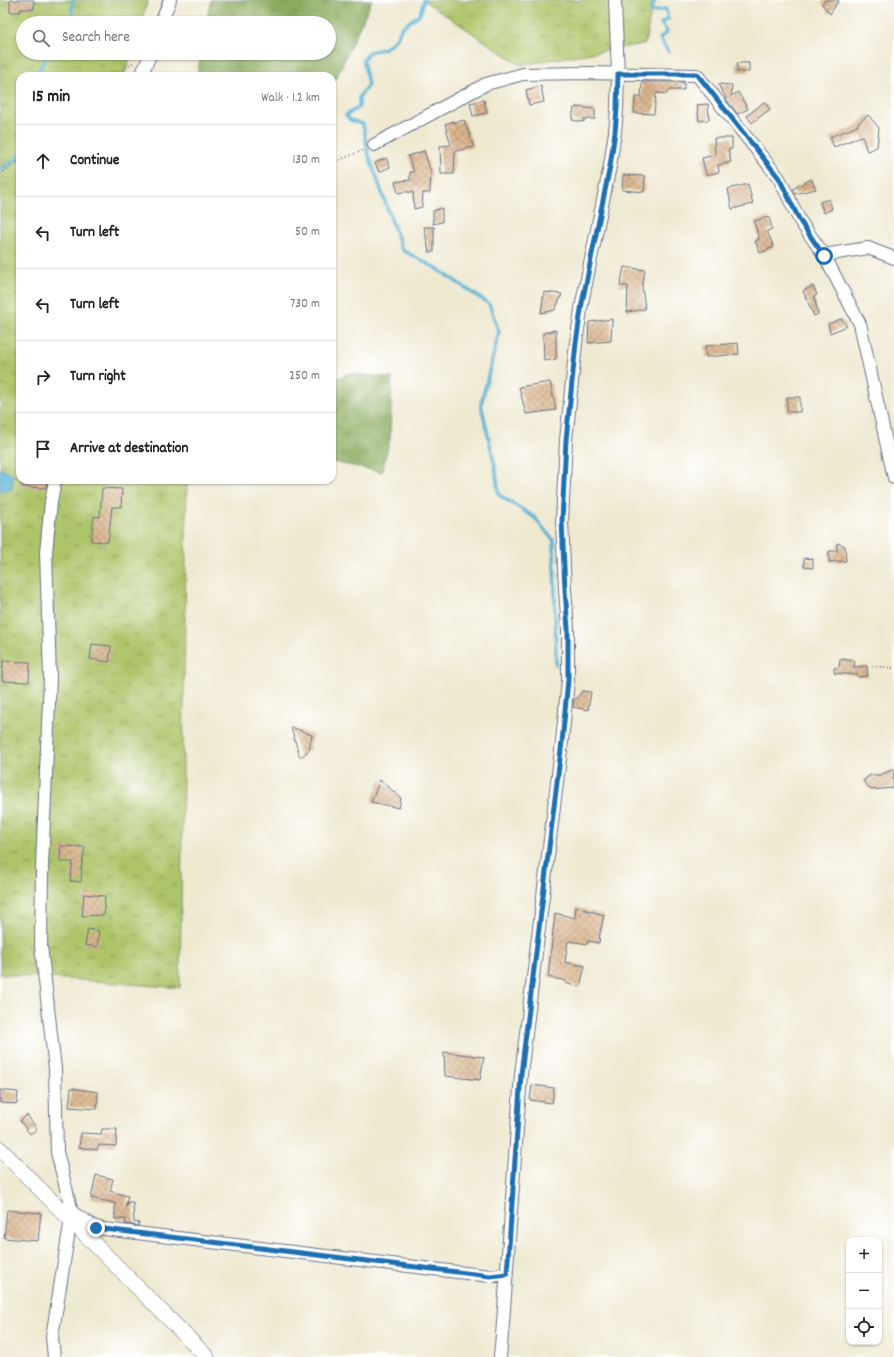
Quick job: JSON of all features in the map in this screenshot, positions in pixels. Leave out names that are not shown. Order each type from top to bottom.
[{"type":"street","points":[[164,16],[170,0]]},
{"type":"street","points":[[500,1357],[521,1074],[561,750],[568,680],[568,629],[562,521],[566,440],[576,343],[582,303],[610,166],[615,132],[618,74],[615,0]]},
{"type":"street","points":[[143,71],[148,60]]},
{"type":"street","points":[[374,145],[486,84],[523,74],[697,74],[779,178],[800,221],[824,256],[860,324],[894,478]]},
{"type":"street","points":[[824,256],[868,248],[894,258]]},
{"type":"street","points":[[54,484],[46,552],[50,678],[42,867],[41,946],[55,1069],[57,1152],[71,1216],[52,1337],[54,1357]]},
{"type":"street","points":[[0,1149],[71,1216],[207,1357]]},
{"type":"street","points":[[71,1216],[96,1228],[490,1276],[507,1274]]},
{"type":"path","points":[[118,72],[132,63],[143,71]]},
{"type":"path","points":[[336,162],[357,154]]},
{"type":"path","points":[[0,174],[16,163]]},
{"type":"path","points":[[872,666],[894,668]]},
{"type":"green space","points":[[0,0],[148,0],[143,16],[16,16],[16,60],[130,60],[125,72],[16,72],[16,484],[187,484],[180,988],[0,974]]},
{"type":"green space","points":[[211,0],[372,0],[336,78],[336,72],[198,72],[200,60],[336,60],[336,16],[208,16]]},
{"type":"green space","points":[[423,0],[653,0],[645,44],[520,65]]},
{"type":"green space","points":[[350,373],[392,378],[390,439],[382,472],[336,463],[336,379]]},
{"type":"water","points":[[0,469],[13,473],[12,489],[7,491],[0,490]]},
{"type":"building","points":[[10,0],[34,0],[34,9],[20,9],[20,12],[10,12]]},
{"type":"building","points":[[825,0],[839,0],[830,14],[822,4]]},
{"type":"building","points":[[737,63],[749,63],[749,72],[737,72]]},
{"type":"building","points":[[642,82],[684,82],[684,90],[668,90],[667,94],[656,93],[654,114],[634,113],[635,97],[641,97]]},
{"type":"building","points":[[718,84],[732,85],[731,96],[738,92],[748,109],[738,114],[728,102]]},
{"type":"building","points":[[541,86],[544,102],[529,105],[526,90]]},
{"type":"building","points":[[484,100],[487,113],[473,116],[470,103]]},
{"type":"building","points":[[764,102],[770,109],[752,123],[747,116]]},
{"type":"building","points":[[708,104],[709,120],[699,121],[697,105]]},
{"type":"building","points":[[574,108],[595,109],[595,119],[584,119],[584,122],[572,120]]},
{"type":"building","points":[[868,115],[879,128],[877,147],[867,151],[862,136],[834,147],[830,137],[858,126],[857,124]]},
{"type":"building","points":[[464,120],[474,147],[455,151],[454,174],[441,174],[440,146],[451,145],[445,124]]},
{"type":"building","points":[[714,138],[732,138],[732,149],[728,149],[731,162],[718,165],[719,172],[706,175],[702,158],[715,155]]},
{"type":"building","points":[[424,151],[431,172],[430,193],[423,193],[422,207],[414,209],[413,192],[398,193],[395,182],[410,180],[410,172],[414,172],[408,156]]},
{"type":"building","points":[[386,158],[390,167],[379,172],[375,163]]},
{"type":"building","points":[[623,175],[645,176],[644,192],[622,190]]},
{"type":"building","points":[[811,179],[816,189],[795,194],[793,189]]},
{"type":"building","points":[[748,184],[753,204],[732,209],[728,189]]},
{"type":"building","points":[[829,199],[832,209],[824,213],[820,202]]},
{"type":"building","points":[[442,208],[442,222],[433,224],[433,211]]},
{"type":"building","points":[[769,217],[772,229],[767,231],[774,247],[760,253],[755,241],[759,239],[754,221]]},
{"type":"building","points":[[424,227],[434,227],[434,252],[429,252]]},
{"type":"building","points":[[624,267],[645,270],[642,286],[645,309],[627,312],[628,286],[620,286]]},
{"type":"building","points":[[813,286],[817,295],[814,296],[818,314],[814,316],[803,291]]},
{"type":"building","points":[[544,292],[562,294],[555,310],[541,313]]},
{"type":"building","points":[[612,319],[611,341],[588,343],[589,322]]},
{"type":"building","points":[[841,319],[847,326],[830,333],[828,324]]},
{"type":"building","points":[[556,330],[556,359],[544,361],[543,333]]},
{"type":"building","points":[[738,343],[739,354],[706,357],[705,346]]},
{"type":"building","points":[[550,382],[556,410],[526,414],[519,387]]},
{"type":"building","points":[[787,397],[800,397],[800,412],[787,412]]},
{"type":"building","points":[[22,484],[46,484],[46,488],[22,487]]},
{"type":"building","points":[[102,488],[122,489],[121,507],[112,507],[108,542],[91,541],[94,516],[100,517]]},
{"type":"building","points":[[837,543],[845,546],[846,561],[829,562],[829,551],[837,551]]},
{"type":"building","points":[[804,558],[813,559],[813,568],[804,567]]},
{"type":"building","points":[[92,644],[111,646],[109,662],[90,659]]},
{"type":"building","points":[[840,659],[855,661],[854,667],[867,666],[868,676],[858,677],[858,675],[834,673],[834,668],[839,667]]},
{"type":"building","points":[[3,661],[30,662],[29,682],[2,681]]},
{"type":"building","points":[[582,691],[591,692],[588,710],[573,707],[574,699],[576,699]]},
{"type":"building","points":[[291,727],[312,735],[309,750],[300,758]]},
{"type":"building","points":[[894,769],[893,788],[871,790],[863,781],[870,775],[880,775]]},
{"type":"building","points":[[380,780],[401,798],[399,808],[371,802]]},
{"type":"building","points":[[61,846],[85,847],[81,869],[81,882],[70,881],[73,862],[60,862]]},
{"type":"building","points":[[84,894],[105,896],[104,915],[82,916]]},
{"type":"building","points":[[576,907],[604,915],[599,943],[588,941],[588,944],[568,941],[565,962],[585,966],[580,987],[565,983],[566,981],[548,977],[555,913],[575,918]]},
{"type":"building","points":[[88,929],[99,931],[97,947],[85,945]]},
{"type":"building","points":[[444,1052],[484,1057],[480,1080],[445,1076]]},
{"type":"building","points":[[532,1085],[554,1088],[552,1103],[530,1100]]},
{"type":"building","points":[[71,1088],[98,1092],[97,1109],[69,1107]]},
{"type":"building","points":[[0,1090],[18,1092],[17,1104],[0,1103]]},
{"type":"building","points":[[27,1115],[37,1129],[30,1134],[20,1121]]},
{"type":"building","points":[[102,1129],[117,1129],[116,1146],[99,1145],[97,1150],[79,1147],[81,1133],[101,1134]]},
{"type":"building","points":[[96,1175],[113,1179],[110,1191],[128,1196],[125,1207],[127,1206],[128,1202],[133,1202],[134,1222],[139,1223],[138,1226],[125,1224],[126,1219],[115,1219],[115,1203],[91,1198]]},
{"type":"building","points":[[7,1210],[41,1213],[38,1241],[4,1238]]},
{"type":"waterway","points":[[72,16],[73,0]]},
{"type":"waterway","points":[[424,0],[420,14],[402,27],[397,37],[391,44],[383,49],[369,52],[363,60],[368,85],[359,97],[359,107],[346,115],[350,120],[363,124],[368,153],[402,250],[436,268],[489,304],[499,332],[481,404],[495,466],[499,495],[534,517],[554,541],[556,665]]},
{"type":"waterway","points":[[655,0],[650,12],[666,9],[668,19],[661,23],[667,32],[660,38],[668,52]]},
{"type":"waterway","points":[[38,72],[45,60]]},
{"type":"waterway","points":[[0,170],[16,159]]},
{"type":"route","points":[[96,1228],[490,1276],[507,1274],[521,1074],[562,742],[568,680],[568,629],[562,521],[566,440],[576,343],[582,303],[610,166],[615,132],[618,74],[697,74],[779,178],[800,221],[824,256]]}]
